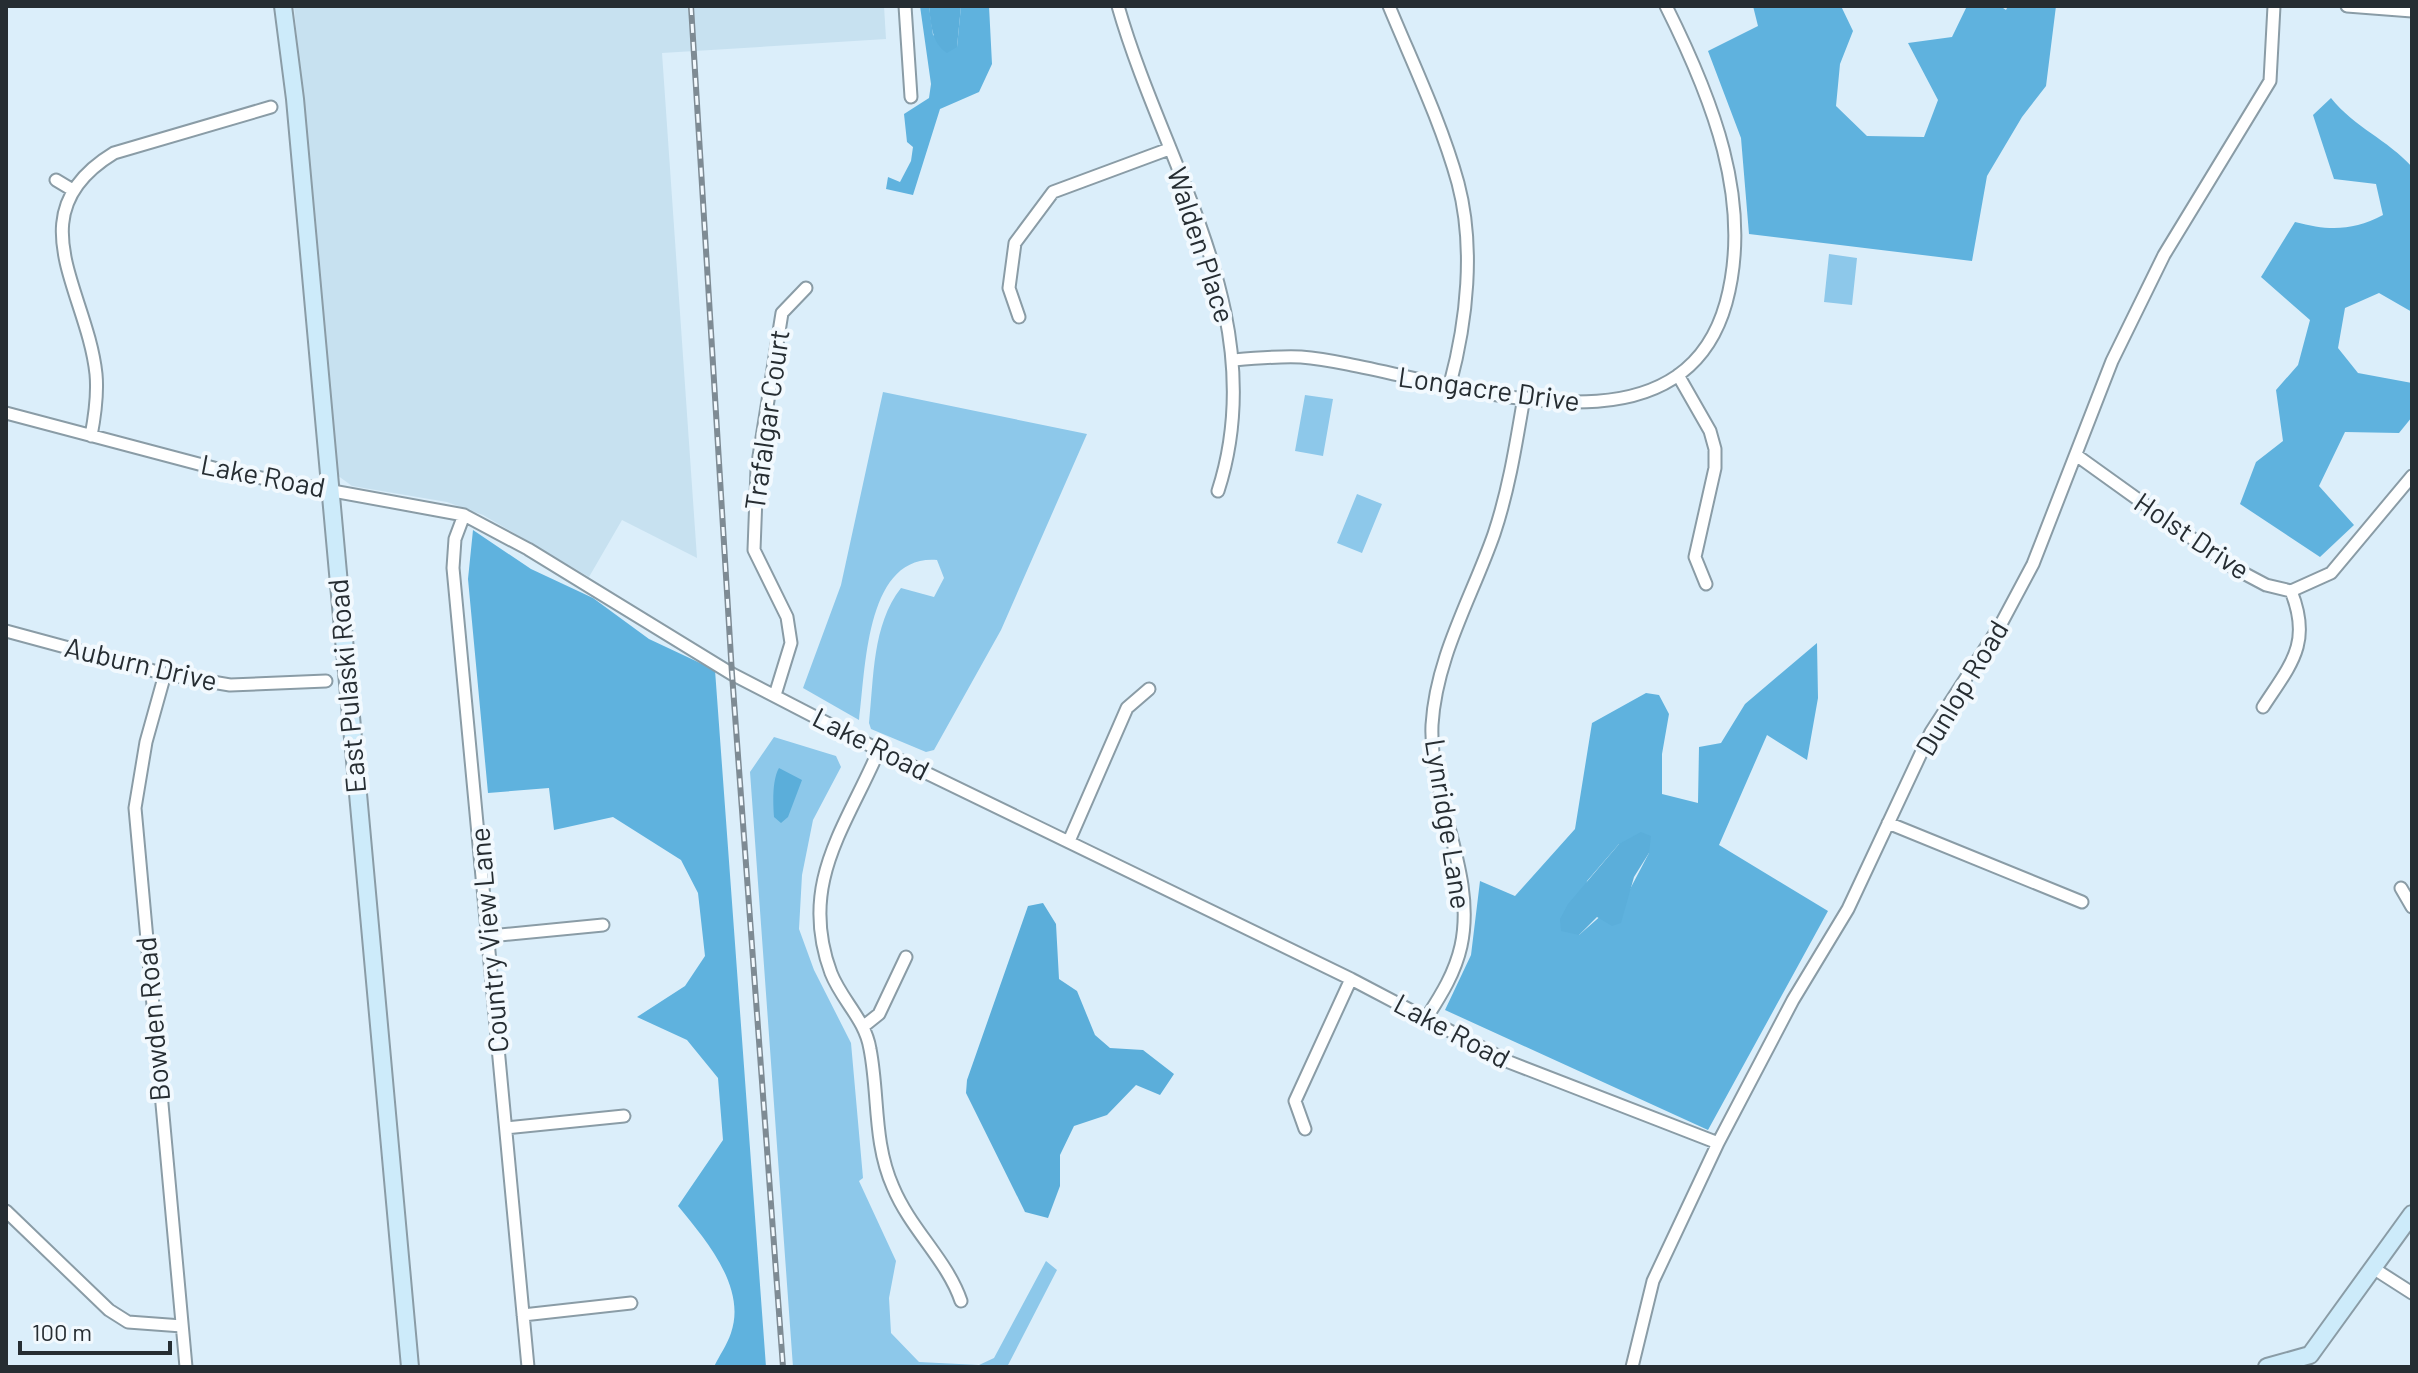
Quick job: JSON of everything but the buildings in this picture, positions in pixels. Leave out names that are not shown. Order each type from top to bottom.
[{"type":"main road","name":"East Pulaski Road","points":[[283,6],[295,99],[410,1367]]},
{"type":"main road","points":[[2267,1367],[2307,1361],[2412,1214]]},
{"type":"street","points":[[905,6],[911,97]]},
{"type":"street","name":"Walden Place","points":[[1118,6],[1223,300],[1234,360],[1234,423],[1218,491]]},
{"type":"street","points":[[1389,6],[1442,134],[1459,186],[1466,266],[1461,344],[1450,384]]},
{"type":"street","name":"Longacre Drive","points":[[1234,360],[1301,357],[1524,397],[1595,404],[1621,401],[1645,393],[1678,375],[1714,331],[1723,312],[1736,241],[1724,151],[1689,53],[1666,6]]},
{"type":"street","name":"Dunlop Road","points":[[1632,1367],[1653,1281],[1718,1143],[1793,1000],[1848,909],[1931,732],[2001,624],[2033,564],[2112,361],[2164,255],[2270,81],[2274,6]]},
{"type":"street","points":[[2347,6],[2412,11]]},
{"type":"street","points":[[91,436],[97,399],[96,372],[62,248],[63,211],[71,189],[93,165],[114,153],[271,107]]},
{"type":"street","points":[[1019,317],[1009,288],[1015,243],[1053,192],[1169,149]]},
{"type":"street","points":[[56,180],[71,189]]},
{"type":"street","name":"Trafalgar Court","points":[[775,695],[791,643],[787,617],[754,550],[757,469],[782,313],[806,288]]},
{"type":"street","points":[[1678,375],[1710,431],[1715,449],[1715,468],[1695,557],[1706,584]]},
{"type":"street","name":"Lynridge Lane","points":[[1427,1017],[1451,979],[1461,946],[1464,907],[1461,874],[1444,819],[1435,769],[1435,697],[1445,656],[1508,489],[1524,397]]},
{"type":"street","name":"Lake Road","points":[[6,413],[229,472],[464,515],[528,549],[714,663],[879,750],[1351,979],[1509,1062],[1718,1143]]},
{"type":"street","name":"Holst Drive","points":[[2076,455],[2241,572],[2266,585],[2291,591]]},
{"type":"street","points":[[2263,707],[2292,663],[2300,644],[2300,619],[2291,591],[2331,573],[2412,476]]},
{"type":"street","name":"Country View Lane","points":[[464,515],[455,539],[453,568],[490,936],[528,1367]]},
{"type":"street","name":"Auburn Drive","points":[[6,631],[165,674],[230,685],[326,681]]},
{"type":"street","name":"Bowden Road","points":[[165,674],[146,742],[135,808],[186,1367]]},
{"type":"street","points":[[1069,841],[1127,708],[1149,689]]},
{"type":"street","points":[[879,750],[836,839],[818,896],[818,928],[832,976],[864,1026],[870,1047],[885,1165],[911,1225],[953,1277],[961,1301]]},
{"type":"street","points":[[1888,823],[2082,902]]},
{"type":"street","points":[[2401,888],[2412,907]]},
{"type":"street","points":[[490,936],[603,925]]},
{"type":"street","points":[[864,1026],[879,1014],[906,957]]},
{"type":"street","points":[[1305,1129],[1295,1101],[1351,979]]},
{"type":"street","points":[[506,1128],[624,1116]]},
{"type":"street","points":[[6,1211],[109,1310],[128,1322],[182,1326]]},
{"type":"street","points":[[2373,1268],[2412,1293]]},
{"type":"street","points":[[523,1315],[631,1303]]},
{"type":"shaded area","points":[[294,6],[884,6],[886,39],[662,53],[697,558],[622,520],[589,577],[483,515],[447,502],[352,486],[337,475]]},
{"type":"shaded area","points":[[920,6],[929,6],[933,35],[957,47],[961,6],[989,6],[992,64],[979,92],[940,109],[913,195],[886,189],[888,177],[900,182],[911,161],[913,147],[907,142],[904,114],[929,98],[931,84]]},
{"type":"shaded area","points":[[929,6],[961,6],[957,47],[947,53],[935,38]]},
{"type":"shaded area","points":[[1753,6],[1841,6],[1853,31],[1840,64],[1836,106],[1867,136],[1924,137],[1938,100],[1908,43],[1952,37],[1967,6],[2000,6],[2006,10],[2008,6],[2056,6],[2046,86],[2022,117],[1987,176],[1972,261],[1749,234],[1741,138],[1708,51],[1758,26]]},
{"type":"shaded area","points":[[2331,98],[2412,167],[2412,312],[2379,293],[2345,308],[2338,348],[2358,373],[2412,383],[2412,417],[2399,433],[2345,432],[2319,486],[2354,525],[2320,557],[2240,504],[2256,462],[2283,441],[2276,390],[2298,365],[2310,320],[2261,277],[2295,222],[2340,228],[2383,215],[2376,184],[2334,179],[2313,115]]},
{"type":"shaded area","points":[[1829,254],[1857,258],[1852,305],[1824,302]]},
{"type":"shaded area","points":[[883,392],[1087,434],[1001,630],[934,750],[926,752],[871,729],[869,723],[876,652],[884,618],[901,588],[934,597],[944,578],[937,560],[913,563],[895,575],[883,595],[868,646],[859,720],[803,688],[841,585]]},
{"type":"shaded area","points":[[1305,395],[1333,399],[1323,456],[1295,451]]},
{"type":"shaded area","points":[[1357,494],[1382,504],[1362,553],[1337,543]]},
{"type":"shaded area","points":[[473,530],[531,569],[593,598],[649,639],[715,670],[766,1367],[714,1367],[731,1333],[733,1298],[721,1265],[678,1206],[723,1140],[718,1078],[687,1040],[637,1017],[685,986],[705,956],[698,893],[681,860],[613,817],[554,830],[549,788],[488,793],[468,579]]},
{"type":"shaded area","points":[[1817,643],[1818,698],[1807,760],[1767,735],[1719,845],[1828,911],[1708,1130],[1445,1010],[1471,955],[1480,881],[1515,896],[1575,829],[1592,723],[1646,693],[1659,695],[1669,714],[1662,754],[1662,794],[1698,803],[1699,747],[1721,743],[1745,704]],"holes":[[[1619,844],[1649,853],[1629,891],[1579,935],[1587,881]]]},
{"type":"shaded area","points":[[774,737],[836,756],[841,767],[813,820],[802,875],[799,929],[814,970],[851,1043],[863,1178],[859,1181],[896,1261],[889,1298],[891,1333],[919,1362],[979,1365],[994,1358],[1046,1261],[1057,1270],[1007,1367],[793,1367],[750,772]]},
{"type":"shaded area","points":[[779,768],[802,780],[788,817],[781,823],[774,817],[773,805]]},
{"type":"shaded area","points":[[1641,832],[1651,836],[1649,853],[1634,877],[1621,923],[1612,926],[1597,917],[1579,935],[1561,931],[1560,919],[1568,904],[1619,844]]},
{"type":"shaded area","points":[[1043,903],[1056,924],[1059,979],[1077,991],[1095,1035],[1110,1048],[1143,1050],[1174,1074],[1160,1095],[1136,1085],[1107,1115],[1074,1126],[1060,1155],[1060,1186],[1048,1218],[1025,1212],[966,1093],[967,1080],[1028,906]]},
{"type":"railway","points":[[691,6],[732,674],[783,1367]]}]
